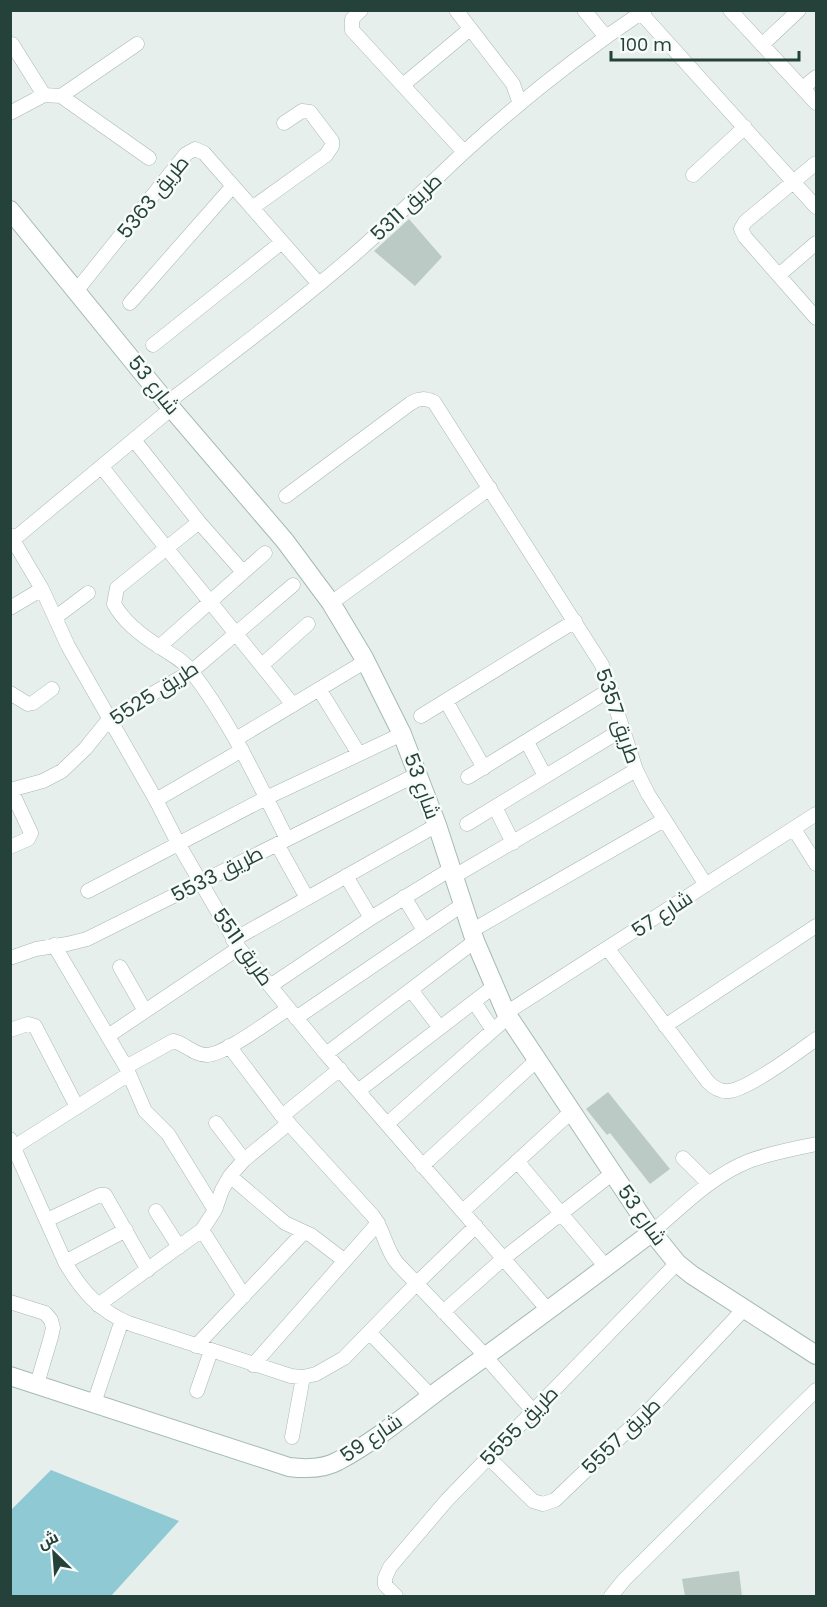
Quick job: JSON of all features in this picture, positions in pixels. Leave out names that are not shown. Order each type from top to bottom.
[{"type":"street","points":[[361,10],[352,19],[352,30],[464,152]]},
{"type":"street","points":[[456,10],[513,84],[520,104]]},
{"type":"street","points":[[584,10],[606,37]]},
{"type":"street","points":[[730,10],[816,103]]},
{"type":"street","points":[[762,45],[799,10]]},
{"type":"street","points":[[643,12],[816,207]]},
{"type":"street","name":"طريق 5311","points":[[12,537],[102,467],[170,406],[358,251],[464,152],[520,104],[606,37],[643,12]]},
{"type":"street","points":[[403,85],[470,29]]},
{"type":"street","points":[[12,44],[44,95]]},
{"type":"street","points":[[61,96],[137,44]]},
{"type":"street","points":[[803,88],[816,77]]},
{"type":"street","points":[[10,113],[44,95],[61,96],[149,158]]},
{"type":"street","points":[[252,208],[326,154],[332,146],[332,141],[310,112],[302,111],[284,123]]},
{"type":"street","points":[[693,175],[745,127]]},
{"type":"street","name":"طريق 5363","points":[[77,290],[190,151],[200,150],[319,284]]},
{"type":"street","points":[[816,163],[746,222],[741,229],[745,237],[816,318]]},
{"type":"street","points":[[130,303],[232,187]]},
{"type":"street","name":"شارع 53","points":[[10,210],[170,406],[285,541],[331,603],[366,661],[402,734],[437,825],[473,936],[507,1015],[652,1232],[677,1263],[744,1309],[815,1350]]},
{"type":"street","points":[[153,345],[282,242]]},
{"type":"street","points":[[779,275],[816,243]]},
{"type":"street","name":"طريق 5357","points":[[286,496],[418,399],[434,402],[602,665],[636,770],[648,794],[706,885]]},
{"type":"street","points":[[134,440],[199,522],[243,572]]},
{"type":"street","points":[[102,467],[293,705]]},
{"type":"street","points":[[331,603],[490,488]]},
{"type":"street","points":[[199,522],[117,588],[114,604],[119,613],[159,647],[175,655],[192,671],[239,744],[266,798],[307,898]]},
{"type":"street","name":"طريق 5511","points":[[12,537],[42,589],[68,646],[156,800],[178,845],[236,944],[326,1054],[548,1310]]},
{"type":"street","points":[[159,647],[266,553]]},
{"type":"street","name":"طريق 5525","points":[[11,790],[43,781],[62,771],[85,749],[110,718],[192,671],[293,585]]},
{"type":"street","points":[[10,608],[42,589]]},
{"type":"street","points":[[56,617],[88,593]]},
{"type":"street","points":[[422,716],[575,621]]},
{"type":"street","points":[[262,665],[308,624]]},
{"type":"street","points":[[156,800],[293,705],[366,661]]},
{"type":"street","points":[[10,693],[28,704],[33,703],[52,689]]},
{"type":"street","points":[[319,689],[359,754]]},
{"type":"street","points":[[468,777],[611,689]]},
{"type":"street","points":[[446,701],[484,768]]},
{"type":"street","points":[[467,824],[623,729]]},
{"type":"street","points":[[88,891],[266,798],[402,734]]},
{"type":"street","points":[[526,741],[545,776]]},
{"type":"street","points":[[270,986],[404,897],[513,843],[636,770]]},
{"type":"street","name":"طريق 5533","points":[[10,958],[54,945],[87,939],[418,774]]},
{"type":"street","points":[[10,847],[28,838],[31,833],[11,790]]},
{"type":"street","points":[[495,807],[513,843]]},
{"type":"street","name":"شارع 57","points":[[387,1124],[507,1015],[816,814]]},
{"type":"street","points":[[326,1054],[411,990],[473,936],[664,820]]},
{"type":"street","points":[[108,1036],[236,944],[307,898],[437,825]]},
{"type":"street","points":[[794,829],[816,864]]},
{"type":"street","points":[[346,876],[371,918]]},
{"type":"street","points":[[404,897],[424,930]]},
{"type":"street","points":[[462,905],[292,1013],[229,1046],[206,1055],[173,1041],[77,1107],[12,1143],[76,1281],[98,1305],[122,1320],[291,1376],[303,1377],[316,1374],[333,1366],[357,1347],[416,1284],[476,1226]]},
{"type":"street","points":[[665,1026],[816,926]]},
{"type":"street","points":[[54,945],[128,1070],[146,1111],[168,1134],[215,1210]]},
{"type":"street","points":[[608,949],[713,1087],[728,1091],[735,1090],[771,1070],[816,1040]]},
{"type":"street","points":[[120,967],[145,1011]]},
{"type":"street","points":[[358,1091],[493,987]]},
{"type":"street","points":[[411,990],[440,1028]]},
{"type":"street","points":[[474,1002],[493,1030]]},
{"type":"street","points":[[10,1030],[28,1024],[35,1026],[77,1107]]},
{"type":"street","points":[[229,1046],[285,1119],[378,1223],[391,1255],[533,1411]]},
{"type":"street","points":[[422,1166],[537,1060]]},
{"type":"street","points":[[98,1305],[202,1230],[215,1210],[230,1176],[285,1119],[340,1069]]},
{"type":"street","points":[[463,1210],[571,1112]]},
{"type":"street","points":[[216,1123],[244,1160]]},
{"type":"street","points":[[652,1232],[709,1184],[748,1162],[816,1144]]},
{"type":"street","points":[[683,1158],[709,1184]]},
{"type":"street","points":[[517,1161],[606,1267]]},
{"type":"street","points":[[443,1312],[504,1258],[613,1173]]},
{"type":"street","points":[[230,1176],[285,1223],[317,1239],[345,1261]]},
{"type":"street","points":[[46,1220],[100,1195],[105,1195],[148,1270]]},
{"type":"street","points":[[156,1211],[179,1247]]},
{"type":"street","points":[[253,1365],[378,1223]]},
{"type":"street","points":[[66,1262],[126,1230]]},
{"type":"street","points":[[202,1230],[244,1296]]},
{"type":"street","points":[[196,1346],[304,1232]]},
{"type":"street","name":"شارع 59","points":[[10,1376],[289,1467],[306,1469],[337,1462],[431,1396],[652,1232]]},
{"type":"street","name":"طريق 5555","points":[[396,1596],[384,1585],[390,1567],[447,1500],[677,1263]]},
{"type":"street","points":[[10,1302],[45,1313],[51,1320],[53,1328],[37,1384]]},
{"type":"street","name":"طريق 5557","points":[[489,1458],[533,1501],[543,1504],[555,1500],[654,1405],[744,1309]]},
{"type":"street","points":[[93,1403],[122,1320]]},
{"type":"street","points":[[370,1333],[431,1396]]},
{"type":"street","points":[[197,1391],[211,1351]]},
{"type":"street","points":[[292,1437],[303,1377]]},
{"type":"street","points":[[611,1596],[624,1580],[816,1390]]},
{"type":"water","points":[[51,1470],[179,1521],[111,1596],[11,1596],[11,1510]]},
{"type":"building","points":[[409,219],[442,257],[415,286],[374,251]]},
{"type":"building","points":[[608,1092],[670,1169],[650,1184],[610,1133],[607,1135],[586,1109]]},
{"type":"building","points":[[739,1571],[742,1596],[685,1596],[682,1579]]}]
